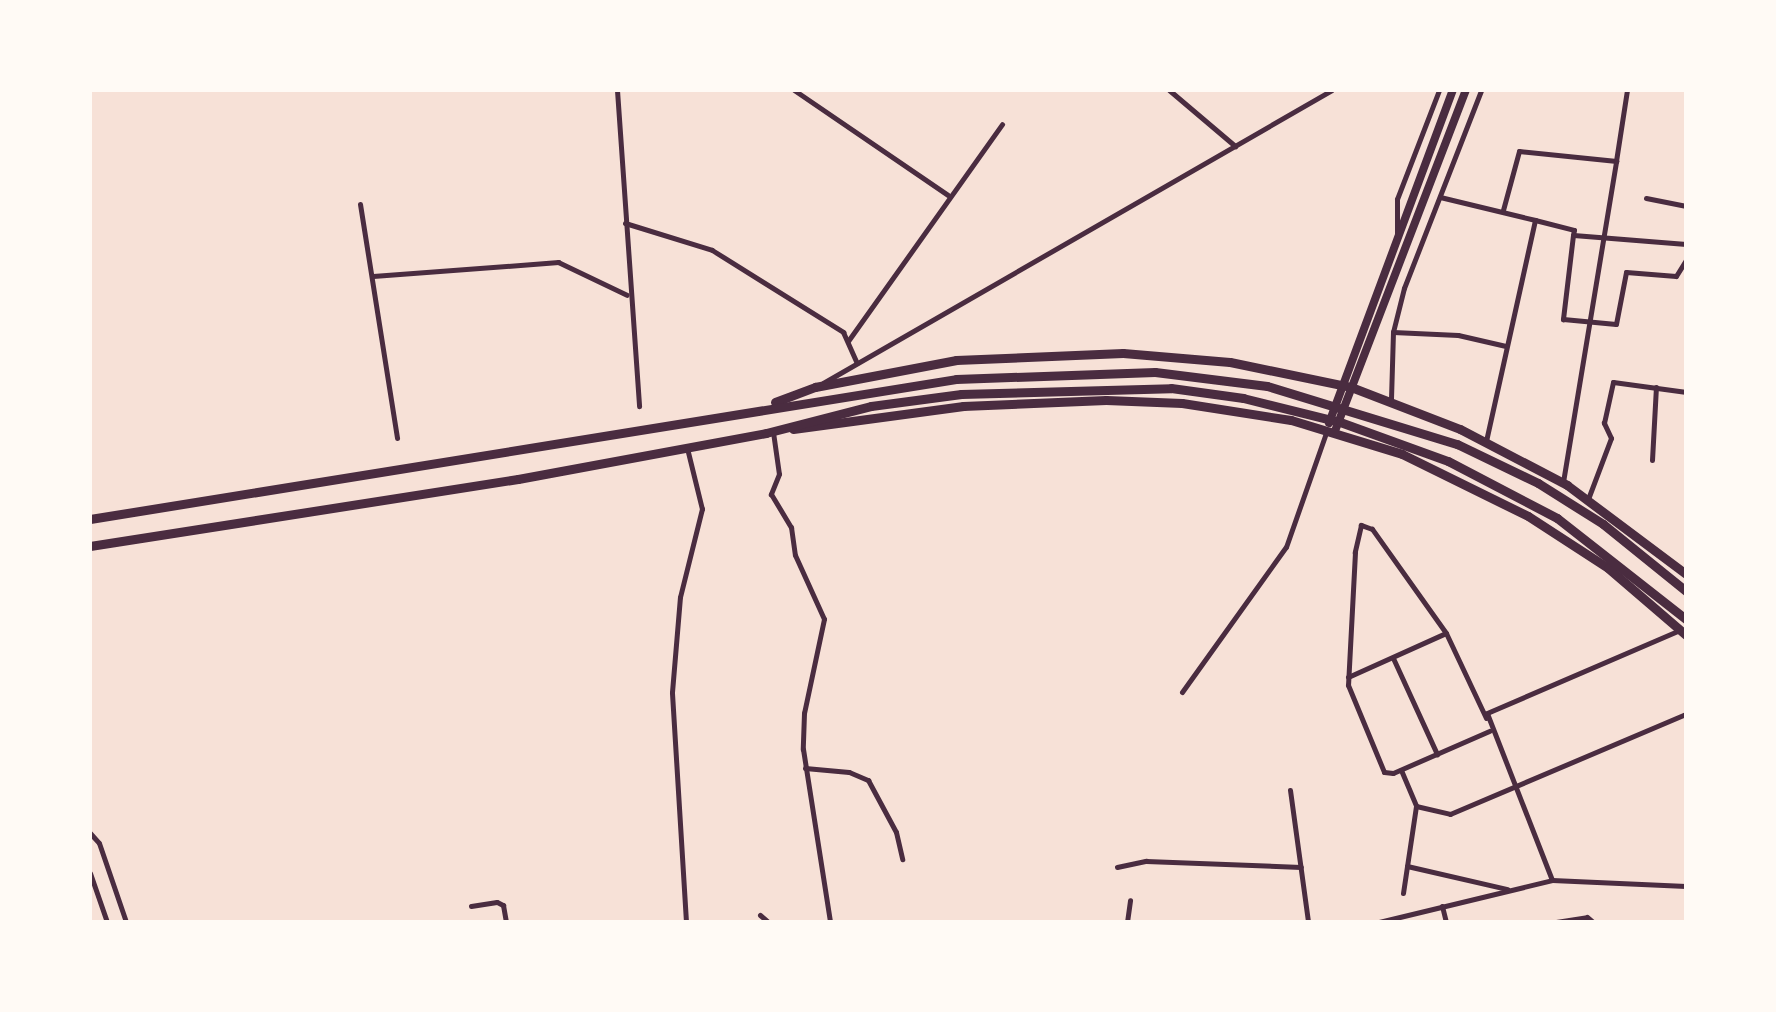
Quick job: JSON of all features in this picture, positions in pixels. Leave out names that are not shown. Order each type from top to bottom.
[{"type":"highway","points":[[757,409],[815,387],[956,360],[1062,353],[1230,362],[1346,386],[1391,399],[1486,441],[1588,499],[1686,574]]},
{"type":"highway","points":[[90,519],[956,379],[1155,372],[1267,386],[1457,444],[1538,483],[1603,524],[1686,591]]},
{"type":"highway","points":[[769,432],[831,412],[961,394],[1171,388],[1243,398],[1376,432],[1487,480],[1557,518],[1686,619]]},
{"type":"highway","points":[[90,546],[769,432],[963,406],[1106,400],[1230,409],[1331,430],[1433,467],[1528,516],[1608,568],[1684,633]]},
{"type":"main road","points":[[1331,430],[1410,201],[1453,90]]},
{"type":"main road","points":[[1346,386],[1423,204],[1466,90]]},
{"type":"street","points":[[617,90],[628,295],[639,406]]},
{"type":"street","points":[[794,90],[948,195]]},
{"type":"street","points":[[1169,90],[1235,146]]},
{"type":"street","points":[[815,387],[1332,90]]},
{"type":"street","points":[[1396,243],[1397,199],[1439,90]]},
{"type":"street","points":[[1391,399],[1393,332],[1404,288],[1481,90]]},
{"type":"street","points":[[1563,483],[1607,238],[1612,160],[1627,90]]},
{"type":"street","points":[[848,342],[863,326],[948,195],[1002,124]]},
{"type":"street","points":[[1503,210],[1519,151],[1612,160]]},
{"type":"street","points":[[1440,197],[1503,210],[1574,230],[1563,319],[1589,325],[1616,324],[1626,272],[1676,276],[1686,260]]},
{"type":"street","points":[[1646,198],[1686,206]]},
{"type":"street","points":[[360,204],[397,438]]},
{"type":"street","points":[[1486,441],[1535,220]]},
{"type":"street","points":[[625,223],[712,250],[843,332],[857,363]]},
{"type":"street","points":[[1573,235],[1607,238],[1635,236],[1686,244]]},
{"type":"street","points":[[373,276],[558,262],[628,295]]},
{"type":"street","points":[[1393,332],[1458,335],[1506,346]]},
{"type":"street","points":[[1588,499],[1611,438],[1604,423],[1613,382],[1686,392]]},
{"type":"street","points":[[1652,460],[1656,387]]},
{"type":"street","points":[[1182,692],[1286,547],[1331,430]]},
{"type":"street","points":[[769,432],[779,474],[771,494],[791,527],[795,555],[824,619],[804,713],[805,768],[830,922]]},
{"type":"street","points":[[686,922],[672,692],[680,597],[702,509],[687,447]]},
{"type":"street","points":[[1489,731],[1400,770],[1384,772],[1348,677],[1361,525],[1372,529],[1446,633],[1486,718],[1552,880]]},
{"type":"street","points":[[1348,677],[1446,633]]},
{"type":"street","points":[[1486,718],[1492,710],[1684,633]]},
{"type":"street","points":[[1393,658],[1437,754]]},
{"type":"street","points":[[1416,806],[1450,814],[1686,714]]},
{"type":"street","points":[[805,768],[849,772],[868,780],[896,832],[902,859]]},
{"type":"street","points":[[1400,770],[1416,806],[1403,893]]},
{"type":"street","points":[[1290,790],[1308,922]]},
{"type":"street","points":[[90,833],[99,843],[126,922]]},
{"type":"street","points":[[1117,867],[1146,861],[1301,867]]},
{"type":"street","points":[[1407,866],[1510,890]]},
{"type":"street","points":[[90,873],[107,922]]},
{"type":"street","points":[[1379,922],[1552,880],[1686,886]]},
{"type":"street","points":[[1127,922],[1130,900]]},
{"type":"street","points":[[471,906],[497,902],[503,905],[506,922]]},
{"type":"street","points":[[1442,906],[1446,922]]},
{"type":"street","points":[[760,915],[768,922]]},
{"type":"street","points":[[1556,922],[1587,917],[1593,922]]}]
